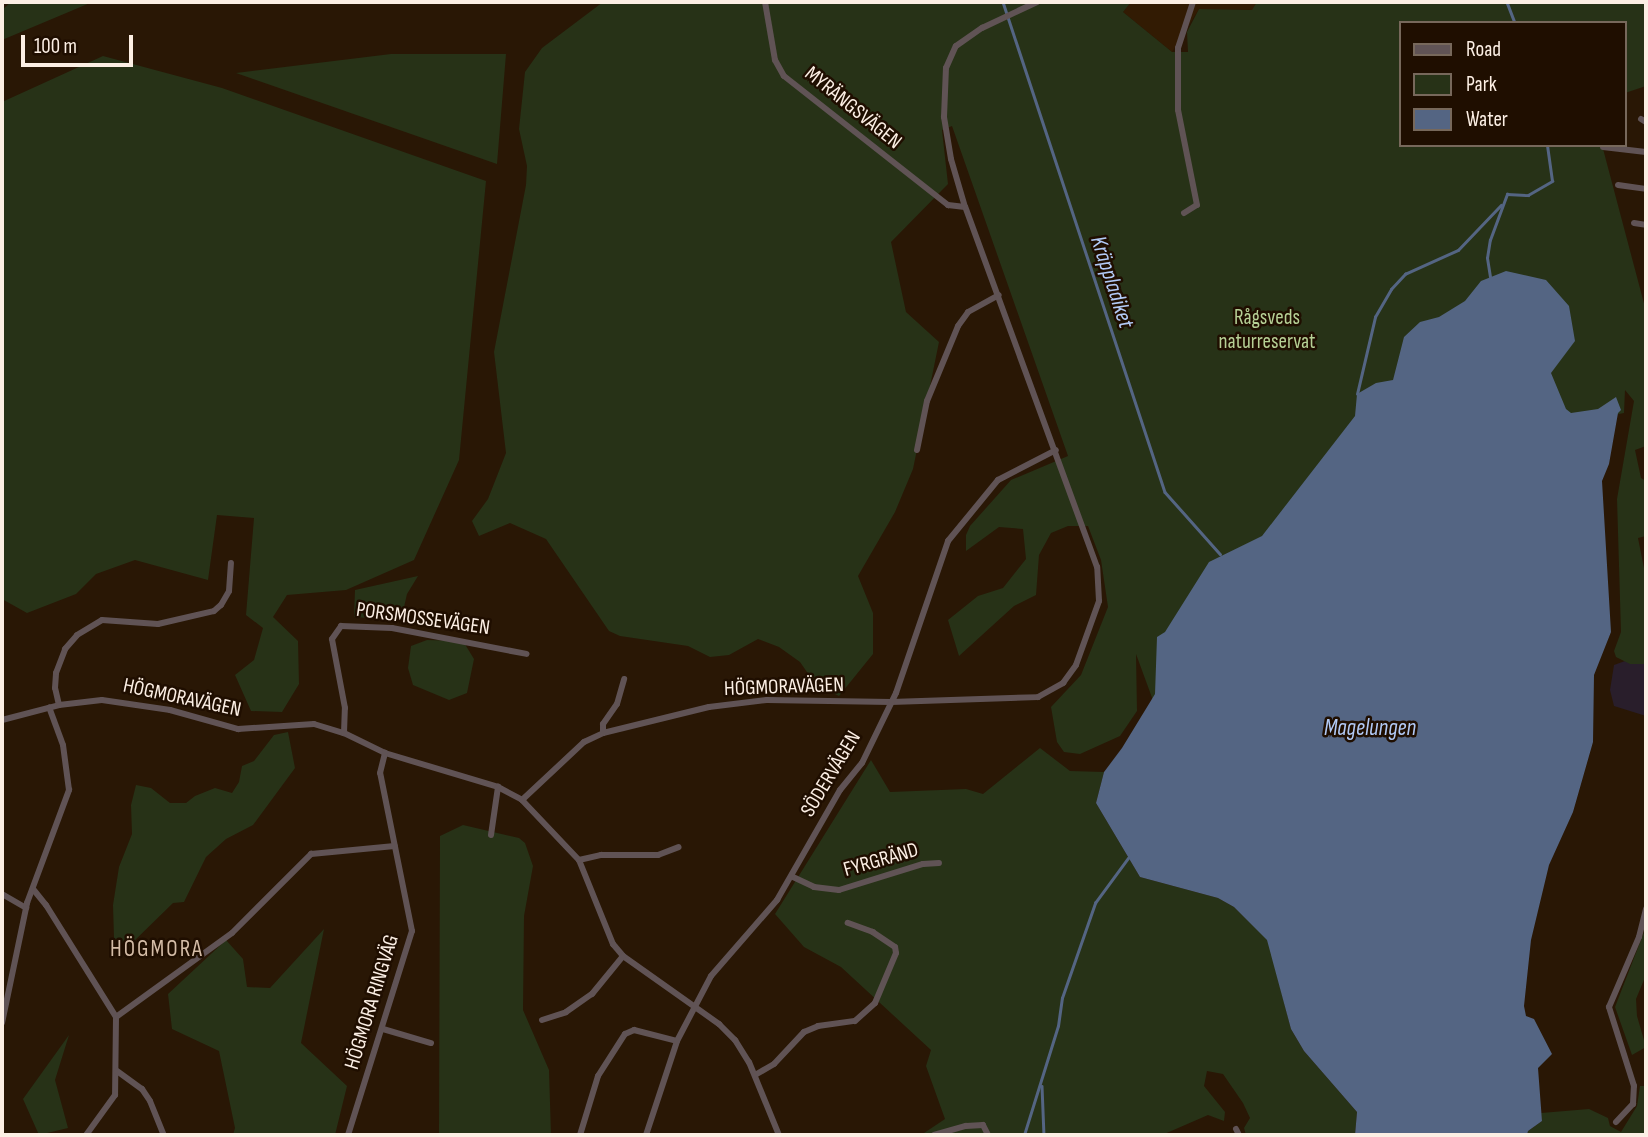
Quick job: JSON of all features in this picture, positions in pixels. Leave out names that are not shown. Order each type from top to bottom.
[{"type":"street","name":"MYRÄNGSVÄGEN","points":[[765,2],[775,60],[784,76],[948,205],[965,207]]},
{"type":"street","name":"HÖGMORAVÄGEN","points":[[2,720],[49,707],[102,699],[170,710],[238,729],[314,724],[344,733],[385,753],[498,787],[522,800],[577,747],[603,733],[738,703],[1038,697],[1070,677],[1099,601],[1097,567],[965,207],[951,159],[945,124],[946,68],[956,46],[1037,2]]},
{"type":"street","points":[[1184,213],[1197,205],[1178,110],[1178,48],[1194,2]]},
{"type":"street","points":[[1603,147],[1646,152]]},
{"type":"street","points":[[1618,185],[1646,189]]},
{"type":"street","points":[[1634,223],[1646,225]]},
{"type":"street","points":[[917,450],[927,401],[958,326],[972,309],[999,295]]},
{"type":"street","name":"SÖDERVÄGEN","points":[[646,1135],[677,1041],[694,1005],[723,959],[772,906],[793,877],[841,790],[862,764],[891,702],[940,556],[956,528],[998,481],[1056,450]]},
{"type":"street","points":[[59,705],[55,688],[56,673],[65,649],[76,635],[102,620],[158,624],[214,611],[229,591],[230,563]]},
{"type":"street","name":"PORSMOSSEVÄGEN","points":[[344,733],[345,708],[332,639],[341,626],[393,628],[527,654]]},
{"type":"street","points":[[603,733],[603,724],[617,704],[624,679]]},
{"type":"street","points":[[2,1023],[26,908],[69,790],[64,745],[49,707]]},
{"type":"street","name":"HÖGMORA RINGVÄG","points":[[348,1135],[412,931],[380,773],[385,753]]},
{"type":"street","points":[[491,835],[498,787]]},
{"type":"street","points":[[522,800],[579,860],[612,944],[623,956],[694,1005],[735,1040],[755,1075],[779,1135]]},
{"type":"street","points":[[117,1017],[232,933],[311,854],[395,846]]},
{"type":"street","points":[[579,860],[601,855],[658,855],[678,847]]},
{"type":"street","name":"FYRGRÄND","points":[[793,877],[822,890],[839,890],[923,863],[939,863]]},
{"type":"street","points":[[33,889],[117,1017],[115,1095],[86,1135]]},
{"type":"street","points":[[2,894],[26,908]]},
{"type":"street","points":[[1616,1122],[1633,1104],[1634,1086],[1609,1007],[1639,937],[1646,909]]},
{"type":"street","points":[[755,1075],[774,1065],[804,1032],[818,1026],[855,1021],[875,1003],[896,953],[895,947],[865,928],[848,923]]},
{"type":"street","points":[[542,1020],[566,1012],[592,995],[623,956]]},
{"type":"street","points":[[383,1029],[431,1043]]},
{"type":"street","points":[[580,1135],[598,1076],[625,1034],[634,1030],[677,1041]]},
{"type":"street","points":[[117,1072],[144,1091],[164,1135]]},
{"type":"street","points":[[934,1135],[966,1126],[983,1125],[988,1135]]},
{"type":"shaded area","points":[[1131,2],[1257,2],[1253,10],[1199,9],[1172,52],[1123,12]]},
{"type":"shaded area","points":[[1625,661],[1646,664],[1646,716],[1614,706],[1610,690],[1614,665]]},
{"type":"green space","points":[[11,2],[192,2],[90,3],[2,40],[2,10]]},
{"type":"green space","name":"Rågsveds naturreservat","points":[[603,2],[1131,2],[1123,12],[1172,52],[1188,52],[1187,32],[1199,9],[1252,10],[1257,2],[1646,2],[1646,86],[1627,92],[1627,21],[1400,21],[1400,147],[1603,147],[1646,311],[1646,446],[1635,450],[1641,478],[1646,481],[1646,536],[1638,538],[1646,578],[1646,664],[1630,664],[1616,657],[1614,651],[1621,632],[1617,499],[1634,401],[1625,390],[1624,413],[1464,445],[1158,714],[1136,654],[1137,711],[1120,736],[1080,754],[1064,752],[1057,742],[1051,707],[1081,675],[1108,607],[1101,560],[1088,526],[1068,526],[1051,533],[1039,555],[1036,595],[1014,606],[959,656],[948,620],[978,596],[1003,588],[1026,559],[1023,529],[999,527],[966,551],[966,535],[970,526],[1011,480],[1068,456],[952,126],[942,130],[948,184],[891,242],[906,312],[939,342],[913,469],[895,512],[858,576],[873,613],[873,654],[839,696],[816,685],[800,662],[779,647],[758,639],[729,655],[710,657],[688,646],[620,636],[609,631],[546,539],[510,523],[479,536],[472,521],[488,499],[506,453],[494,352],[526,185],[527,166],[519,129],[525,72],[542,48]]},
{"type":"green space","points":[[391,54],[506,54],[497,164],[236,73]]},
{"type":"green space","points":[[103,56],[222,88],[486,181],[459,460],[414,560],[346,590],[287,595],[273,617],[298,641],[299,684],[282,712],[251,711],[235,675],[254,660],[263,628],[246,615],[254,518],[217,515],[208,580],[135,560],[96,574],[76,594],[27,613],[2,599],[2,102]]},
{"type":"green space","points":[[418,576],[407,594],[402,616],[395,620],[354,617],[355,590]]},
{"type":"green space","points":[[427,640],[463,641],[474,659],[467,693],[449,700],[413,685],[408,668],[411,646]]},
{"type":"green space","points":[[288,732],[295,768],[253,825],[226,839],[206,857],[184,902],[173,903],[128,947],[114,938],[113,905],[119,867],[132,834],[131,805],[136,785],[151,788],[170,803],[186,803],[215,788],[232,793],[239,782],[242,766],[254,761],[274,735]]},
{"type":"green space","points":[[1040,748],[1070,771],[1104,772],[1096,803],[1140,877],[1218,898],[1234,907],[1268,940],[1291,1029],[1304,1051],[1357,1112],[1355,1135],[1246,1135],[1244,1128],[1250,1118],[1243,1103],[1223,1074],[1207,1071],[1204,1086],[1225,1112],[1224,1121],[1208,1115],[1162,1135],[921,1135],[945,1119],[926,1066],[931,1050],[841,967],[804,947],[775,914],[871,760],[890,792],[966,789],[983,794]]},
{"type":"green space","points":[[463,825],[519,838],[525,843],[533,866],[524,916],[523,1010],[549,1070],[551,1135],[439,1135],[440,836]]},
{"type":"green space","points":[[1646,927],[1646,975],[1636,999],[1637,1016],[1646,1047],[1632,1055],[1615,1007]]},
{"type":"green space","points":[[324,929],[301,1043],[347,1086],[335,1135],[233,1135],[235,1128],[219,1051],[172,1029],[168,994],[226,940],[243,959],[247,987],[270,988]]},
{"type":"green space","points":[[69,1035],[55,1080],[68,1128],[39,1135],[23,1099]]},
{"type":"green space","points":[[1640,1086],[1646,1086],[1646,1135],[1527,1135],[1528,1131],[1542,1121],[1541,1113],[1589,1109],[1608,1118],[1610,1126],[1621,1132],[1637,1106]]},
{"type":"water","name":"Magelungen","points":[[1506,271],[1546,280],[1569,306],[1575,341],[1551,373],[1566,409],[1571,413],[1598,409],[1616,397],[1621,410],[1618,413],[1609,464],[1602,481],[1611,632],[1594,675],[1593,742],[1573,812],[1549,865],[1531,940],[1524,1006],[1526,1016],[1534,1019],[1552,1054],[1538,1068],[1542,1121],[1528,1131],[1527,1135],[1355,1135],[1357,1112],[1304,1051],[1291,1029],[1267,940],[1234,907],[1218,898],[1140,877],[1096,803],[1104,772],[1155,694],[1157,637],[1165,632],[1209,562],[1262,536],[1355,416],[1357,394],[1376,383],[1393,380],[1404,337],[1420,322],[1439,317],[1465,301],[1481,281]]},
{"type":"waterway","name":"Kräppladiket","points":[[1003,2],[1165,492],[1220,554]]},
{"type":"waterway","points":[[1507,2],[1514,21]]},
{"type":"waterway","points":[[1490,277],[1487,258],[1490,240],[1507,194],[1528,195],[1552,181],[1547,147]]},
{"type":"waterway","points":[[1357,394],[1375,317],[1391,289],[1405,274],[1458,250],[1501,205]]},
{"type":"waterway","points":[[1024,1135],[1058,1026],[1062,998],[1095,903],[1128,858]]},
{"type":"waterway","points":[[1042,1086],[1044,1135]]},
{"type":"district","name":"HÖGMORA","points":[[157,949]]}]
